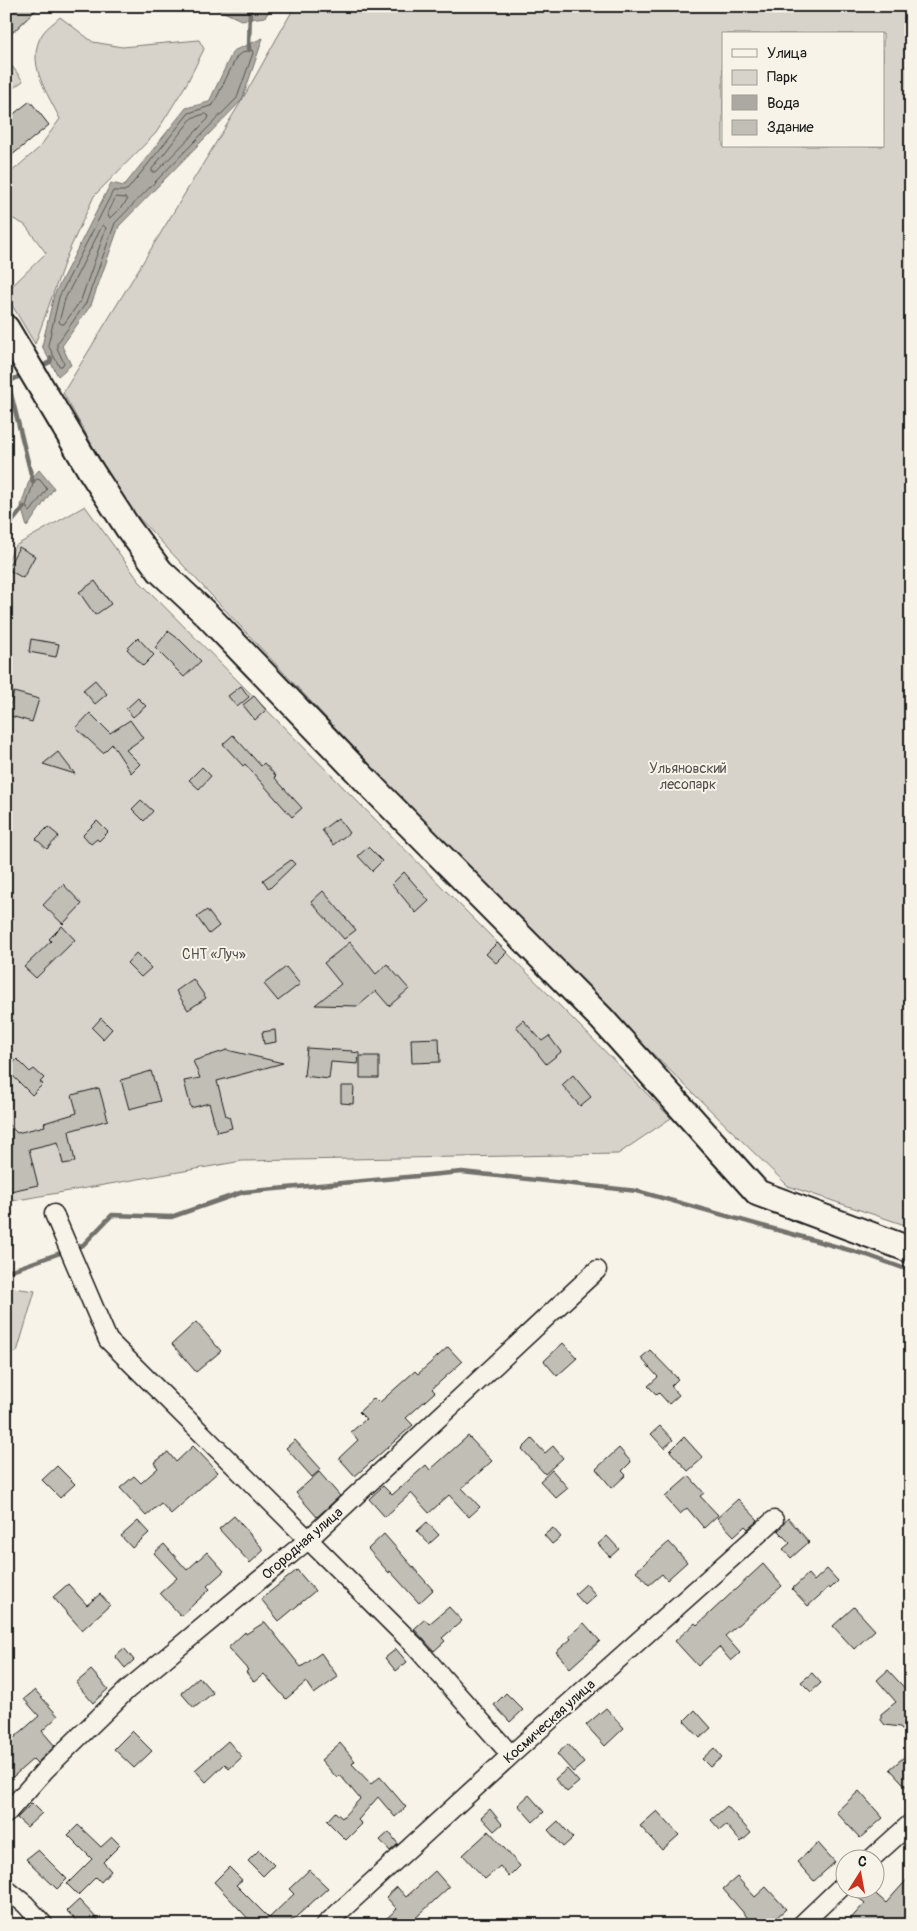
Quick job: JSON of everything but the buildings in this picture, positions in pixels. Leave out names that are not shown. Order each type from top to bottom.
[{"type":"street","points":[[6,328],[89,468],[128,528],[160,571],[206,614],[372,787],[601,1018],[758,1193],[911,1250]]},
{"type":"street","points":[[54,1214],[108,1340],[414,1644],[511,1755]]},
{"type":"street","name":"Огородная улица","points":[[6,1814],[45,1770],[127,1690],[309,1539],[597,1270]]},
{"type":"street","name":"Космическая улица","points":[[325,1925],[511,1755],[774,1520]]},
{"type":"street","points":[[883,1848],[911,1823]]},
{"type":"street","points":[[6,1889],[25,1904],[44,1925]]},
{"type":"street","points":[[801,1925],[834,1894]]},
{"type":"green space","name":"Ульяновский лесопарк","points":[[295,6],[911,6],[911,1227],[788,1186],[506,910],[124,502],[63,393],[242,100]]},
{"type":"green space","points":[[60,17],[93,42],[122,47],[199,40],[204,49],[187,83],[156,133],[94,196],[67,255],[35,344],[6,292],[46,253],[25,225],[6,215],[6,184],[9,174],[39,148],[60,119],[44,88],[37,66],[36,55],[43,33]]},
{"type":"green space","points":[[6,58],[23,81],[6,93]]},
{"type":"green space","name":"СНТ «Луч»","points":[[85,506],[139,581],[671,1118],[618,1154],[242,1161],[6,1202],[6,564],[15,546]]},
{"type":"green space","points":[[6,1287],[35,1291],[17,1352],[6,1352]]},
{"type":"water","points":[[211,6],[273,6],[265,17],[241,20]]},
{"type":"water","points":[[263,38],[242,100],[119,226],[91,305],[62,346],[71,365],[58,376],[42,346],[54,295],[111,183],[124,186],[186,108],[209,102],[233,51]]},
{"type":"water","points":[[39,470],[54,488],[27,527],[21,506],[29,481]]},
{"type":"waterway","points":[[249,50],[250,6]]},
{"type":"waterway","points":[[42,366],[50,362],[51,358]]},
{"type":"waterway","points":[[22,375],[8,382],[33,482]]},
{"type":"waterway","points":[[6,529],[24,507]]},
{"type":"waterway","points":[[74,1248],[83,1245],[112,1215],[171,1217],[243,1192],[462,1172],[637,1191],[867,1255],[911,1271]]},
{"type":"waterway","points":[[6,1272],[66,1251]]}]
